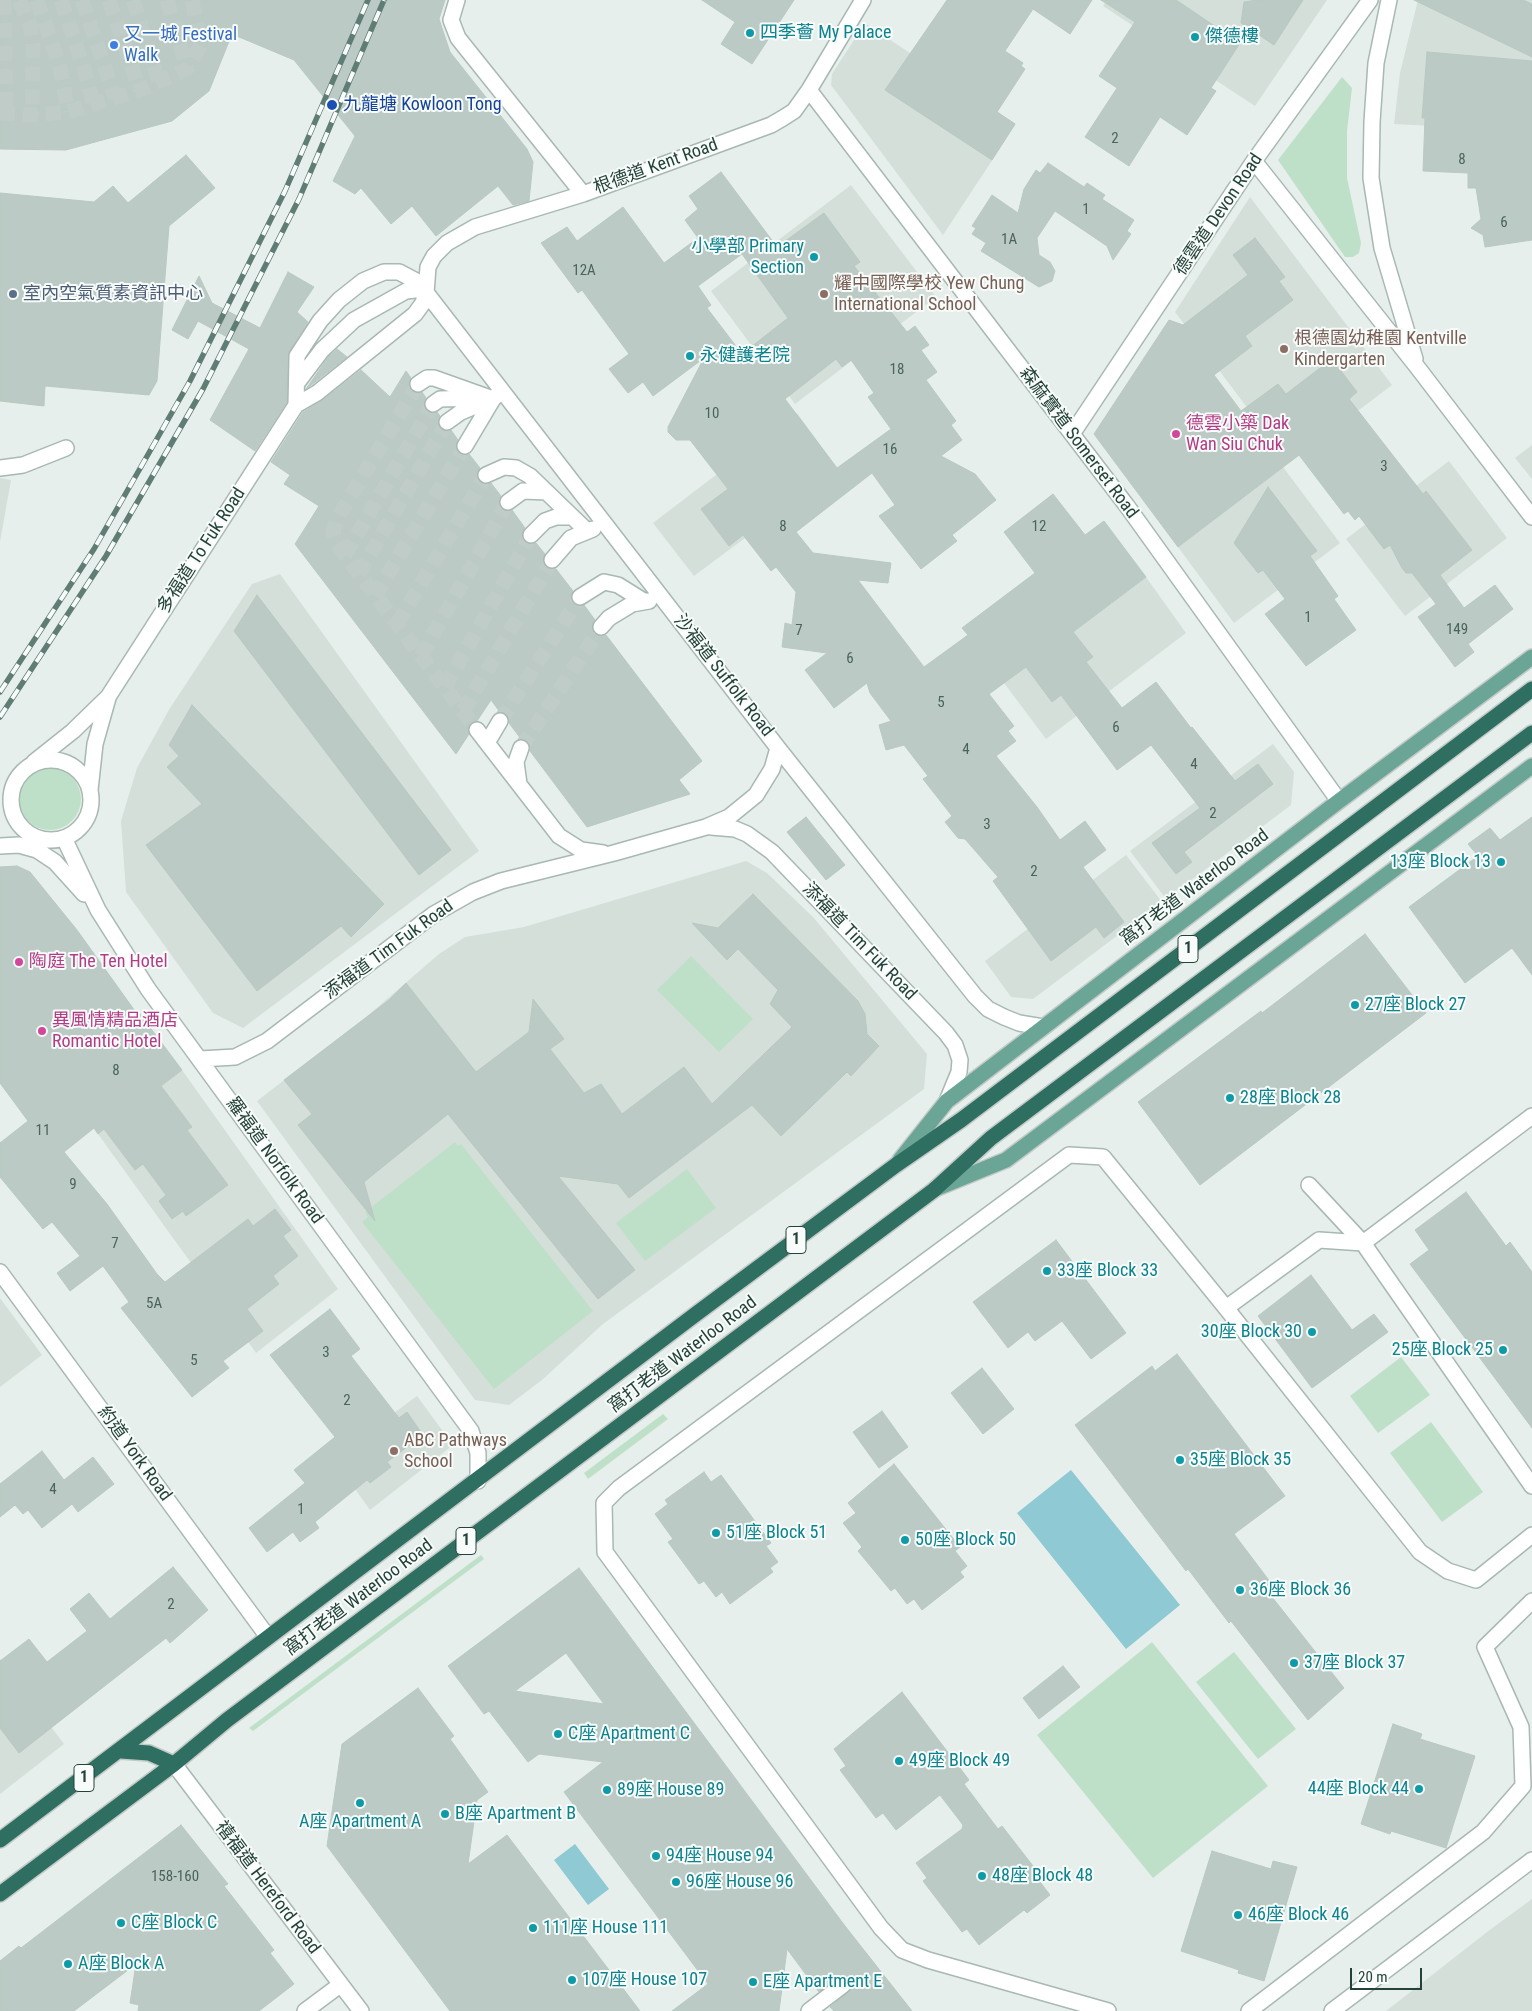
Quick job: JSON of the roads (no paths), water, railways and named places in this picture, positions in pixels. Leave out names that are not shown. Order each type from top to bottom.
[{"type":"highway","name":"窩打老道 Waterloo Road","points":[[0,1840],[896,1165],[961,1120],[1532,690]]},
{"type":"highway","name":"窩打老道 Waterloo Road","points":[[0,1894],[174,1764],[226,1720],[934,1190],[999,1132],[1433,809],[1532,733]]},
{"type":"highway","points":[[120,1751],[149,1753],[174,1764]]},
{"type":"main road","name":"窩打老道 Waterloo Road","points":[[896,1165],[947,1100],[1339,801],[1532,657]]},
{"type":"main road","name":"窩打老道 Waterloo Road","points":[[934,1190],[1006,1160],[1532,766]]},
{"type":"street","points":[[457,0],[451,20],[458,38],[583,194]]},
{"type":"street","name":"根德道 Kent Road","points":[[425,291],[428,267],[434,256],[461,234],[583,194],[771,124],[794,111],[809,90],[863,0]]},
{"type":"street","name":"德雲道 Devon Road","points":[[1072,434],[1254,161],[1370,0]]},
{"type":"street","points":[[1389,0],[1376,62],[1372,122],[1372,178],[1382,248],[1418,368]]},
{"type":"street","name":"森麻實道 Somerset Road","points":[[809,90],[1127,506],[1339,801]]},
{"type":"street","points":[[1254,161],[1418,368],[1532,517]]},
{"type":"street","name":"沙福道 Suffolk Road","points":[[296,383],[297,356],[328,311],[350,291],[384,272],[399,272],[412,278],[425,291],[498,395],[607,526],[778,748],[975,996],[988,1009],[1004,1017],[1019,1023],[1043,1027]]},
{"type":"street","points":[[296,405],[296,383],[322,350],[354,320],[406,291],[425,291]]},
{"type":"street","name":"多福道 To Fuk Road","points":[[20,826],[13,815],[10,803],[11,790],[16,778],[24,769],[73,731],[108,697],[296,405],[317,394],[406,322],[423,303],[425,291]]},
{"type":"street","points":[[418,384],[427,378],[434,378],[498,395]]},
{"type":"street","points":[[433,404],[440,400],[461,397],[498,395]]},
{"type":"street","points":[[448,422],[461,412],[498,395]]},
{"type":"street","points":[[465,446],[498,395]]},
{"type":"street","points":[[0,468],[23,465],[66,448]]},
{"type":"street","points":[[486,475],[504,467],[516,468],[530,476],[570,517],[586,530]]},
{"type":"street","points":[[508,502],[523,491],[546,492]]},
{"type":"street","points":[[532,535],[545,521],[556,517],[570,517]]},
{"type":"street","points":[[552,560],[564,544],[586,530],[607,526]]},
{"type":"street","points":[[580,597],[604,582],[618,585],[642,600],[664,601]]},
{"type":"street","points":[[601,626],[609,618],[642,600]]},
{"type":"street","name":"多福道 To Fuk Road","points":[[64,838],[74,833],[89,814],[95,744],[108,697]]},
{"type":"street","points":[[487,743],[500,721]]},
{"type":"street","points":[[476,730],[559,836],[581,850],[595,853],[614,853]]},
{"type":"street","points":[[520,788],[516,774],[516,762],[521,748]]},
{"type":"street","name":"添福道 Tim Fuk Road","points":[[200,1059],[235,1057],[267,1041],[434,914],[473,892],[501,881],[614,853],[706,827],[736,813],[756,795],[772,768],[778,748]]},
{"type":"street","points":[[34,762],[46,759],[69,763],[82,775],[90,790]]},
{"type":"street","points":[[0,838],[20,826],[28,834],[40,839],[64,838]]},
{"type":"street","name":"添福道 Tim Fuk Road","points":[[706,827],[735,829],[758,840],[772,852],[946,1033],[955,1046],[960,1060],[959,1072],[947,1100]]},
{"type":"street","name":"羅福道 Norfolk Road","points":[[64,838],[98,910],[148,989],[471,1431],[478,1452],[478,1481]]},
{"type":"street","points":[[0,846],[19,845],[36,850],[49,858],[69,876],[98,910]]},
{"type":"street","points":[[1226,1308],[1319,1240],[1363,1243],[1532,1116]]},
{"type":"street","points":[[1108,2011],[928,1960],[902,1950],[881,1928],[605,1552],[604,1503],[619,1488],[1069,1155],[1103,1157],[1420,1552],[1448,1571],[1476,1580],[1532,1535]]},
{"type":"street","points":[[1309,1185],[1363,1243],[1532,1486]]},
{"type":"street","name":"約道 York Road","points":[[0,1272],[268,1637]]},
{"type":"street","points":[[1249,2011],[1483,1832],[1523,1786],[1520,1727],[1485,1647],[1532,1601]]},
{"type":"street","name":"禧福道 Hereford Road","points":[[174,1764],[361,2011]]},
{"type":"street","points":[[1332,2011],[1532,1860]]},
{"type":"street","points":[[306,2011],[340,1985]]},
{"type":"street","points":[[809,2011],[843,1985]]},
{"type":"water","points":[[1071,1470],[1180,1605],[1126,1649],[1017,1513]]},
{"type":"water","points":[[575,1844],[609,1889],[588,1905],[554,1860]]},
{"type":"tunnel","points":[[4,0],[6,113]]},
{"type":"tunnel","points":[[19,0],[30,25],[33,44],[32,115]]},
{"type":"tunnel","points":[[37,0],[60,67],[68,112]]},
{"type":"tunnel","points":[[61,0],[94,106]]},
{"type":"tunnel","points":[[82,0],[115,98]]},
{"type":"tunnel","points":[[109,0],[140,90]]},
{"type":"tunnel","points":[[133,0],[159,82]]},
{"type":"tunnel","points":[[167,0],[187,69]]},
{"type":"tunnel","points":[[0,113],[32,115],[68,112],[140,90],[187,69],[201,45],[192,0]]},
{"type":"tunnel","points":[[418,384],[337,519],[333,532],[337,544],[477,730]]},
{"type":"tunnel","points":[[345,555],[433,404]]},
{"type":"tunnel","points":[[359,574],[447,422]]},
{"type":"tunnel","points":[[375,596],[465,446]]},
{"type":"tunnel","points":[[397,624],[486,475]]},
{"type":"tunnel","points":[[421,656],[508,502]]},
{"type":"tunnel","points":[[445,687],[531,535]]},
{"type":"tunnel","points":[[463,711],[552,560]]},
{"type":"tunnel","points":[[500,721],[580,597]]},
{"type":"tunnel","points":[[521,748],[601,627]]},
{"type":"railway","points":[[0,692],[94,549],[190,381],[285,191],[368,0]]},
{"type":"railway","points":[[0,717],[106,556],[203,389],[299,199],[384,0]]},
{"type":"place","name":"四季薈 My Palace","points":[[750,33]]},
{"type":"place","name":"傑德樓","points":[[1195,37]]},
{"type":"place","name":"又一城 Festival Walk","points":[[114,45]]},
{"type":"place","name":"九龍塘 Kowloon Tong","points":[[332,105]]},
{"type":"place","name":"小學部 Primary Section","points":[[814,257]]},
{"type":"place","name":"室內空氣質素資訊中心","points":[[13,294]]},
{"type":"place","name":"耀中國際學校 Yew Chung International School","points":[[824,294]]},
{"type":"place","name":"根德園幼稚園 Kentville Kindergarten","points":[[1284,349]]},
{"type":"place","name":"永健護老院","points":[[690,356]]},
{"type":"place","name":"德雲小築 Dak Wan Siu Chuk","points":[[1176,434]]},
{"type":"place","name":"13座 Block 13","points":[[1501,862]]},
{"type":"place","name":"陶庭 The Ten Hotel","points":[[19,962]]},
{"type":"place","name":"27座 Block 27","points":[[1355,1005]]},
{"type":"place","name":"異風情精品酒店 Romantic Hotel","points":[[42,1031]]},
{"type":"place","name":"28座 Block 28","points":[[1230,1098]]},
{"type":"place","name":"33座 Block 33","points":[[1047,1271]]},
{"type":"place","name":"30座 Block 30","points":[[1312,1332]]},
{"type":"place","name":"25座 Block 25","points":[[1503,1350]]},
{"type":"place","name":"ABC Pathways School","points":[[394,1451]]},
{"type":"place","name":"35座 Block 35","points":[[1180,1460]]},
{"type":"place","name":"51座 Block 51","points":[[716,1533]]},
{"type":"place","name":"50座 Block 50","points":[[905,1540]]},
{"type":"place","name":"36座 Block 36","points":[[1240,1590]]},
{"type":"place","name":"37座 Block 37","points":[[1294,1663]]},
{"type":"place","name":"C座 Apartment C","points":[[558,1734]]},
{"type":"place","name":"49座 Block 49","points":[[899,1761]]},
{"type":"place","name":"44座 Block 44","points":[[1419,1789]]},
{"type":"place","name":"89座 House 89","points":[[607,1790]]},
{"type":"place","name":"A座 Apartment A","points":[[360,1803]]},
{"type":"place","name":"B座 Apartment B","points":[[445,1814]]},
{"type":"place","name":"94座 House 94","points":[[656,1856]]},
{"type":"place","name":"48座 Block 48","points":[[982,1876]]},
{"type":"place","name":"96座 House 96","points":[[676,1882]]},
{"type":"place","name":"46座 Block 46","points":[[1238,1915]]},
{"type":"place","name":"C座 Block C","points":[[121,1923]]},
{"type":"place","name":"111座 House 111","points":[[533,1928]]},
{"type":"place","name":"A座 Block A","points":[[68,1964]]},
{"type":"place","name":"107座 House 107","points":[[572,1980]]},
{"type":"place","name":"E座 Apartment E","points":[[753,1982]]}]
